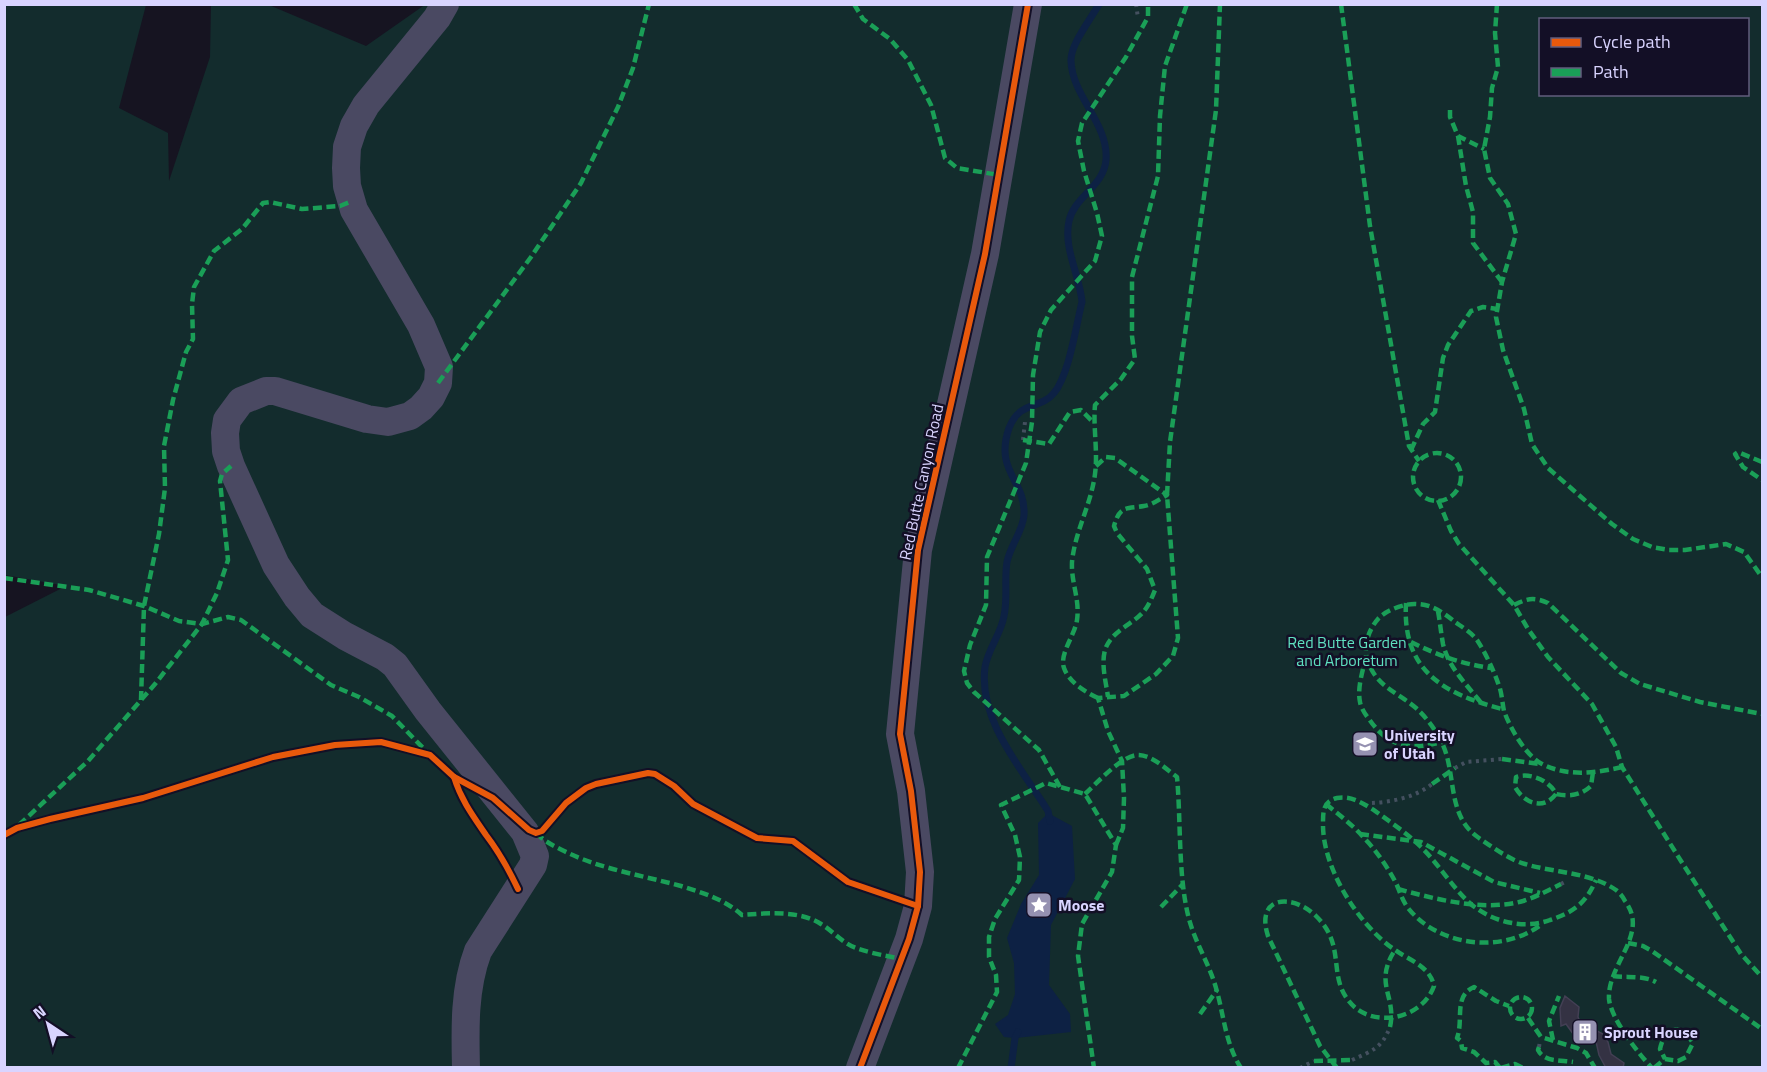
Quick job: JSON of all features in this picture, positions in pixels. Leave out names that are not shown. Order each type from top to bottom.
[{"type":"street","points":[[445,4],[437,18],[366,105],[354,126],[347,147],[346,168],[348,194],[357,219],[433,349],[439,367],[435,390],[416,412],[399,420],[387,422],[367,419],[275,391],[266,391],[241,401],[227,420],[225,433],[226,451],[245,499],[276,565],[297,597],[312,615],[395,665],[428,711],[514,817],[532,845],[535,856],[533,865],[478,951],[472,967],[468,984],[466,1068]]},
{"type":"street","name":"Red Butte Canyon Road","points":[[860,1068],[909,939],[918,906],[920,872],[911,791],[900,734],[918,550],[985,254],[1028,4]]},
{"type":"path","points":[[1136,4],[1138,18]]},
{"type":"path","points":[[1023,440],[1025,422]]},
{"type":"path","points":[[1455,768],[1466,762],[1502,759]]},
{"type":"path","points":[[1372,803],[1405,797],[1426,789],[1432,784]]},
{"type":"path","points":[[1561,884],[1567,881]]},
{"type":"path","points":[[1352,1060],[1376,1049],[1390,1027]]},
{"type":"path","points":[[1539,1047],[1540,1041]]},
{"type":"path","points":[[1300,1068],[1314,1061]]},
{"type":"green space","name":"Red Butte Garden and Arboretum","points":[[426,4],[1762,5],[1762,1067],[5,1068],[5,617],[66,586],[5,575],[5,5],[146,5],[119,108],[168,133],[169,181],[210,57],[211,5],[269,5],[366,46]]},
{"type":"water","points":[[1048,813],[1072,826],[1075,879],[1051,925],[1049,985],[1070,1014],[1071,1032],[1015,1038],[1004,1037],[995,1024],[1008,1015],[1015,994],[1014,963],[1007,938],[1021,904],[1039,875],[1038,823]]},
{"type":"building","name":"Sprout House","points":[[1565,996],[1579,1007],[1580,1022],[1603,1034],[1611,1054],[1624,1063],[1623,1068],[1606,1068],[1599,1055],[1595,1037],[1588,1034],[1584,1043],[1576,1038],[1566,1024],[1561,1026],[1560,1008]]},
{"type":"waterway","points":[[1050,821],[1048,811],[1015,761],[995,725],[988,706],[985,667],[1002,623],[1006,602],[1007,562],[1024,515],[1020,493],[1005,455],[1005,443],[1009,428],[1019,413],[1043,402],[1054,393],[1059,385],[1068,363],[1082,302],[1068,241],[1069,221],[1077,205],[1100,177],[1106,160],[1102,134],[1077,86],[1071,61],[1077,40],[1099,4]]},
{"type":"waterway","points":[[1011,1068],[1018,1032]]},
{"type":"marked path","points":[[438,383],[531,257],[581,183],[618,107],[633,68],[649,4]]},
{"type":"marked path","points":[[854,4],[863,19],[890,39],[908,60],[931,105],[945,158],[957,168],[999,175]]},
{"type":"marked path","points":[[1060,787],[1039,750],[974,692],[967,683],[964,671],[970,645],[986,605],[987,557],[1026,463],[1032,422],[1033,375],[1040,332],[1051,310],[1095,261],[1102,236],[1078,141],[1082,123],[1126,57],[1148,17],[1148,4]]},
{"type":"marked path","points":[[1098,698],[1074,682],[1066,673],[1063,663],[1065,651],[1076,626],[1078,612],[1072,562],[1095,474],[1095,405],[1121,379],[1135,359],[1132,336],[1132,277],[1158,176],[1160,116],[1165,66],[1187,4]]},
{"type":"marked path","points":[[1116,845],[1123,828],[1122,761],[1108,731],[1098,698],[1124,696],[1156,674],[1173,656],[1178,638],[1167,495],[1170,442],[1216,110],[1220,4]]},
{"type":"marked path","points":[[1341,4],[1370,226],[1409,446],[1419,461]]},
{"type":"marked path","points":[[1497,4],[1495,33],[1498,67],[1492,88],[1484,149],[1490,178],[1508,204],[1516,234],[1502,282],[1496,317],[1503,350],[1524,409],[1532,444],[1548,468],[1612,524],[1633,539],[1652,547],[1669,550],[1726,544],[1744,552],[1762,577]]},
{"type":"marked path","points":[[1450,110],[1450,117],[1458,136],[1484,149]]},
{"type":"marked path","points":[[1458,136],[1466,186],[1473,212],[1473,243],[1502,282]]},
{"type":"marked path","points":[[141,700],[144,606],[159,534],[165,488],[164,446],[186,352],[193,339],[194,287],[214,251],[242,229],[263,203],[270,202],[302,209],[340,206],[350,202]]},
{"type":"marked path","points":[[1411,450],[1423,424],[1435,412],[1443,358],[1448,345],[1471,311],[1483,307],[1497,309]]},
{"type":"marked path","points":[[1023,440],[1049,444],[1070,412],[1081,410],[1094,423]]},
{"type":"marked path","points":[[1762,462],[1738,452],[1735,454],[1743,467],[1762,480]]},
{"type":"marked path","points":[[1437,453],[1454,460],[1461,477],[1454,494],[1437,501],[1420,494],[1413,477],[1420,460],[1437,453]]},
{"type":"marked path","points":[[1096,466],[1106,457],[1115,458],[1167,495],[1150,504],[1124,509],[1114,526],[1117,533],[1147,569],[1155,590],[1144,611],[1114,635],[1107,644],[1104,673],[1108,697]]},
{"type":"marked path","points":[[19,825],[88,761],[155,684],[202,624],[217,593],[228,560],[220,481],[222,474],[231,466]]},
{"type":"marked path","points":[[1438,500],[1459,544],[1514,605],[1548,657],[1592,704],[1616,747],[1622,767],[1741,954],[1762,977]]},
{"type":"marked path","points":[[4,578],[89,590],[144,606],[179,621],[202,624],[228,617],[241,620],[331,685],[359,697],[392,716],[426,751]]},
{"type":"marked path","points":[[1514,605],[1531,599],[1548,603],[1621,673],[1640,684],[1700,702],[1762,714]]},
{"type":"marked path","points":[[1406,603],[1411,646],[1419,662],[1431,676],[1462,696],[1502,709]]},
{"type":"marked path","points":[[1622,767],[1592,772],[1562,771],[1542,764],[1530,755],[1510,725],[1496,678],[1486,655],[1477,640],[1446,615],[1422,604],[1412,604],[1391,610],[1381,616],[1372,628],[1366,649],[1371,668],[1387,688],[1420,712],[1437,733],[1447,755],[1457,806],[1461,818],[1469,829],[1513,860],[1595,880],[1616,890],[1623,898],[1631,913],[1633,925],[1626,949],[1610,986],[1609,999],[1620,1026],[1652,1068]]},
{"type":"marked path","points":[[1438,611],[1443,644],[1449,661],[1482,704]]},
{"type":"marked path","points":[[1411,642],[1450,658],[1491,668]]},
{"type":"marked path","points":[[1366,656],[1359,696],[1361,706],[1376,728],[1392,741],[1410,746],[1442,742]]},
{"type":"marked path","points":[[1085,794],[1110,770],[1133,756],[1149,758],[1177,777],[1181,864],[1188,915],[1213,979],[1228,1039],[1241,1068]]},
{"type":"marked path","points":[[1502,759],[1540,764]]},
{"type":"marked path","points":[[1432,784],[1455,768]]},
{"type":"marked path","points":[[1556,794],[1545,802],[1528,801],[1515,787],[1516,777],[1533,777],[1549,785],[1556,794],[1571,795],[1591,786],[1593,772]]},
{"type":"marked path","points":[[958,1068],[997,992],[996,975],[989,957],[989,937],[995,919],[1019,880],[1020,857],[1015,835],[1001,805],[1046,783],[1085,794],[1116,845],[1112,872],[1082,924],[1078,956],[1094,1068]]},
{"type":"marked path","points":[[1337,1068],[1320,1046],[1268,936],[1265,923],[1271,906],[1278,902],[1297,904],[1316,916],[1331,938],[1342,990],[1348,1000],[1369,1015],[1382,1018],[1407,1013],[1419,1007],[1428,998],[1434,986],[1424,968],[1395,950],[1368,926],[1345,894],[1336,876],[1324,840],[1323,815],[1326,804],[1332,799],[1343,797],[1359,801],[1406,833],[1435,862],[1469,903],[1502,921],[1531,924],[1558,917],[1578,906],[1588,895],[1596,880]]},
{"type":"marked path","points":[[1326,804],[1351,824],[1377,854],[1396,883],[1408,908],[1421,921],[1437,931],[1472,942],[1491,942],[1509,940],[1526,934],[1542,924]]},
{"type":"marked path","points":[[536,833],[551,845],[576,857],[697,891],[721,901],[742,915],[793,914],[803,916],[821,924],[856,948],[902,959]]},
{"type":"marked path","points":[[1360,834],[1421,842],[1494,882],[1540,893]]},
{"type":"marked path","points":[[1161,907],[1183,884]]},
{"type":"marked path","points":[[1398,889],[1460,903],[1492,905],[1523,901],[1561,884]]},
{"type":"marked path","points":[[1628,943],[1643,946],[1652,951],[1762,1029]]},
{"type":"marked path","points":[[1390,1027],[1391,1007],[1386,972],[1395,950]]},
{"type":"marked path","points":[[1613,976],[1641,978],[1656,982]]},
{"type":"marked path","points":[[1500,1068],[1495,1062],[1486,1063],[1474,1052],[1462,1048],[1461,1041],[1457,1038],[1461,1002],[1463,996],[1474,987],[1496,1001],[1509,1006]]},
{"type":"marked path","points":[[1200,1014],[1217,990]]},
{"type":"marked path","points":[[1553,1040],[1549,1021],[1559,996]]},
{"type":"marked path","points":[[1521,997],[1529,1000],[1532,1008],[1529,1016],[1521,1019],[1513,1016],[1510,1008],[1513,1000],[1521,997]]},
{"type":"marked path","points":[[1528,1018],[1541,1037],[1586,1053],[1595,1068]]},
{"type":"marked path","points":[[1654,1068],[1665,1059],[1678,1061],[1686,1057],[1693,1043],[1688,1036],[1678,1030],[1669,1031],[1660,1049],[1665,1059]]},
{"type":"marked path","points":[[1539,1047],[1538,1050],[1548,1059],[1573,1062]]},
{"type":"marked path","points":[[1314,1061],[1352,1060]]},
{"type":"marked path","points":[[1501,1068],[1515,1064],[1523,1068]]},
{"type":"cycle path","points":[[860,1068],[909,939],[918,906],[920,872],[911,791],[900,734],[918,550],[985,254],[1028,4]]},
{"type":"cycle path","points":[[4,835],[17,828],[50,819],[143,798],[273,757],[335,745],[381,742],[430,755],[454,777],[493,798],[529,830],[536,833],[542,831],[566,803],[586,788],[648,773],[655,774],[674,786],[693,804],[757,838],[793,841],[848,882],[918,906]]},
{"type":"cycle path","points":[[454,777],[468,808],[518,889]]},
{"type":"place","name":"University of Utah","points":[[1365,744]]},
{"type":"place","name":"Moose","points":[[1039,905]]},
{"type":"place","name":"Sprout House","points":[[1585,1032]]}]
